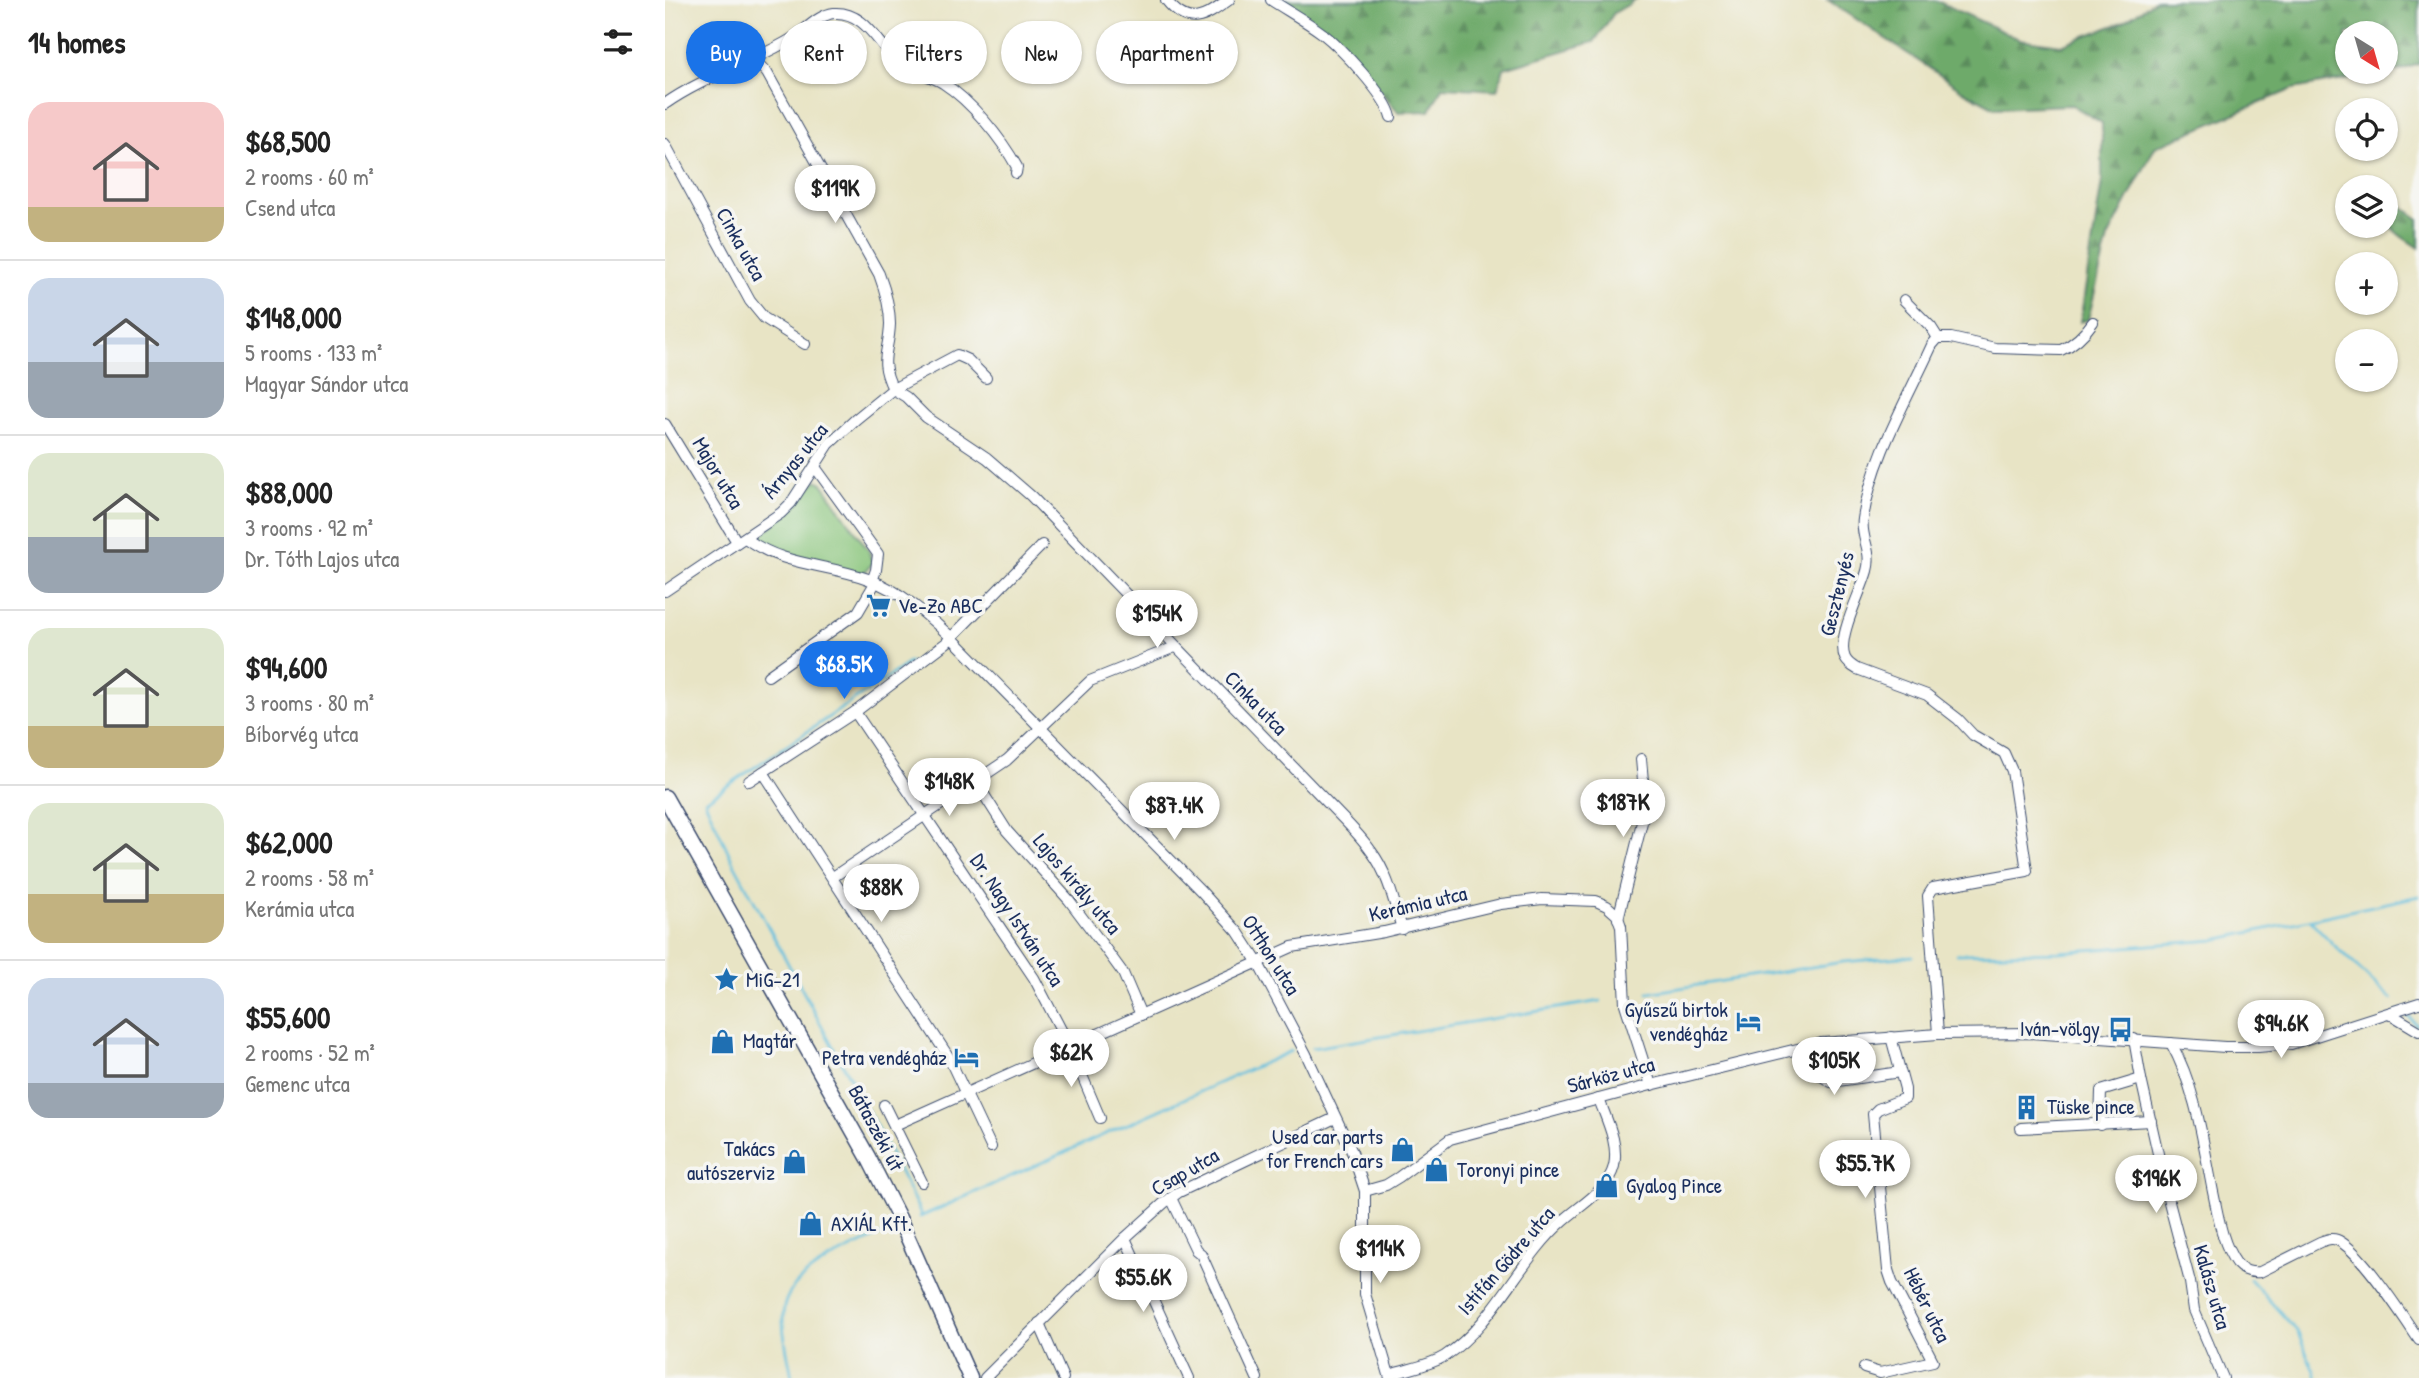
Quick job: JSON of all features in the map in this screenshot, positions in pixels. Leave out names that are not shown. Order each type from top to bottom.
[{"type":"main road","name":"Bátaszéki út","points":[[665,797],[843,1111],[899,1218],[970,1378]]},
{"type":"street","points":[[1166,0],[1182,15],[1195,19],[1206,16],[1229,0]]},
{"type":"street","points":[[1271,0],[1323,34],[1379,92],[1391,117]]},
{"type":"street","points":[[766,52],[793,38],[825,15],[837,13],[867,25],[903,65],[945,85],[965,102],[1002,142],[1017,167],[1016,173]]},
{"type":"street","points":[[766,72],[880,274],[888,301],[890,323],[883,357],[885,373],[893,389]]},
{"type":"street","points":[[665,104],[696,84]]},
{"type":"street","name":"Cinka utca","points":[[665,144],[750,301],[764,318],[805,344]]},
{"type":"street","points":[[1904,300],[1931,327],[1938,338],[1951,338],[1995,348],[2061,350],[2071,346],[2093,322]]},
{"type":"street","name":"Gesztenyés","points":[[1938,338],[1932,345],[1875,470],[1863,519],[1870,556],[1843,646],[1848,663],[1857,669],[1927,695],[1958,719],[1973,735],[2004,752],[2012,771],[2027,870],[1933,888],[1928,897],[1938,1034]]},
{"type":"street","name":"Árnyas utca","points":[[665,590],[792,503],[829,444],[893,389],[957,355],[968,360],[986,378]]},
{"type":"street","name":"Cinka utca","points":[[893,389],[906,397],[926,417],[987,458],[1031,496],[1371,850],[1388,883],[1402,929]]},
{"type":"street","name":"Major utca","points":[[665,424],[741,540]]},
{"type":"street","points":[[768,676],[858,612],[874,582],[878,554],[815,467]]},
{"type":"street","name":"Otthon utca","points":[[741,540],[773,555],[874,582],[916,606],[952,638],[1238,932],[1258,963],[1306,1054],[1352,1152],[1365,1191],[1365,1294],[1390,1376]]},
{"type":"street","points":[[749,781],[855,712],[952,638],[1042,545]]},
{"type":"street","points":[[833,877],[1007,760],[1090,681],[1175,647]]},
{"type":"street","name":"Dr. Nagy István utca","points":[[855,712],[1034,978],[1070,1048]]},
{"type":"street","points":[[1641,759],[1644,814],[1618,919],[1623,946],[1625,1004],[1651,1085]]},
{"type":"street","points":[[763,772],[948,1056],[991,1147]]},
{"type":"street","name":"Lajos király utca","points":[[976,782],[1007,831],[1069,900],[1123,973],[1141,1014]]},
{"type":"street","name":"Kerámia utca","points":[[895,1125],[1292,947],[1402,929],[1501,904],[1542,899],[1596,901],[1607,906],[1618,919]]},
{"type":"street","name":"Sárköz utca","points":[[1365,1191],[1386,1185],[1450,1139],[1822,1043],[1938,1034],[2031,1033],[2225,1047],[2291,1044],[2419,1003]]},
{"type":"street","points":[[2389,1013],[2419,1031]]},
{"type":"street","name":"Hébér utca","points":[[1864,1368],[1880,1373],[1933,1361],[1892,1282],[1887,1258],[1873,1114],[1878,1109],[1905,1098],[1891,1037]]},
{"type":"street","name":"Kalász utca","points":[[2134,1039],[2141,1079],[2190,1282],[2194,1310],[2223,1378]]},
{"type":"street","points":[[1822,1043],[1823,1077],[1831,1082],[1900,1072]]},
{"type":"street","points":[[2171,1043],[2181,1061],[2195,1108],[2221,1226],[2237,1264],[2252,1273],[2260,1272],[2320,1242],[2330,1239],[2340,1241],[2358,1257],[2419,1340]]},
{"type":"street","points":[[1070,1048],[1100,1118]]},
{"type":"street","points":[[2100,1125],[2101,1091],[2141,1079]]},
{"type":"street","name":"Istifán Gödre utca","points":[[1390,1376],[1444,1356],[1459,1344],[1487,1315],[1543,1242],[1607,1181],[1614,1166],[1614,1144],[1599,1099]]},
{"type":"street","points":[[884,1105],[922,1182]]},
{"type":"street","name":"Csap utca","points":[[985,1378],[1125,1238],[1171,1198],[1335,1118]]},
{"type":"street","points":[[2021,1128],[2151,1121]]},
{"type":"street","points":[[1171,1198],[1196,1250],[1201,1254],[1257,1378]]},
{"type":"street","points":[[1125,1238],[1189,1378]]},
{"type":"street","points":[[1039,1323],[1063,1378]]},
{"type":"green space","points":[[1284,0],[1636,0],[1614,13],[1594,42],[1504,68],[1497,90],[1442,87],[1430,111],[1398,112],[1339,42]]},
{"type":"green space","points":[[1828,0],[1935,0],[2019,39],[2061,45],[2123,22],[2156,0],[2419,0],[2419,64],[2398,71],[2398,21],[2335,21],[2335,82],[2293,89],[2155,147],[2108,238],[2088,320],[2080,322],[2102,181],[2102,123],[2072,105],[1995,108],[1965,92]]},
{"type":"green space","points":[[2398,204],[2419,219],[2419,248],[2398,234]]},
{"type":"green space","points":[[816,480],[821,482],[869,551],[872,564],[864,573],[794,558],[769,547],[761,540],[762,534],[795,506]]},
{"type":"waterway","points":[[910,662],[705,801],[732,860],[922,1216]]},
{"type":"waterway","points":[[1957,954],[2059,952],[2215,940],[2419,896]]},
{"type":"waterway","points":[[2310,920],[2392,1000]]},
{"type":"waterway","points":[[1648,993],[1843,962],[1913,956]]},
{"type":"waterway","points":[[1312,1048],[1601,1001]]},
{"type":"waterway","points":[[2405,1013],[2417,1025]]},
{"type":"waterway","points":[[920,1217],[1291,1051]]},
{"type":"waterway","points":[[792,1378],[783,1324],[784,1307],[790,1293],[800,1281],[829,1260],[892,1230]]},
{"type":"waterway","points":[[2250,1279],[2297,1331],[2317,1378]]},
{"type":"place","name":"Ve-Zo ABC","points":[[878,606]]},
{"type":"place","name":"MiG–21","points":[[726,980]]},
{"type":"place","name":"Gyűszű birtok vendégház","points":[[1748,1022]]},
{"type":"place","name":"Iván-völgy","points":[[2120,1029]]},
{"type":"place","name":"Magtár","points":[[723,1041]]},
{"type":"place","name":"Petra vendégház","points":[[967,1058]]},
{"type":"place","name":"Tüske pince","points":[[2027,1107]]},
{"type":"place","name":"Used car parts for French cars","points":[[1403,1149]]},
{"type":"place","name":"Takács autószerviz","points":[[795,1161]]},
{"type":"place","name":"Toronyi pince","points":[[1437,1170]]},
{"type":"place","name":"Gyalog Pince","points":[[1606,1186]]},
{"type":"place","name":"AXIÁL Kft.","points":[[811,1224]]}]
